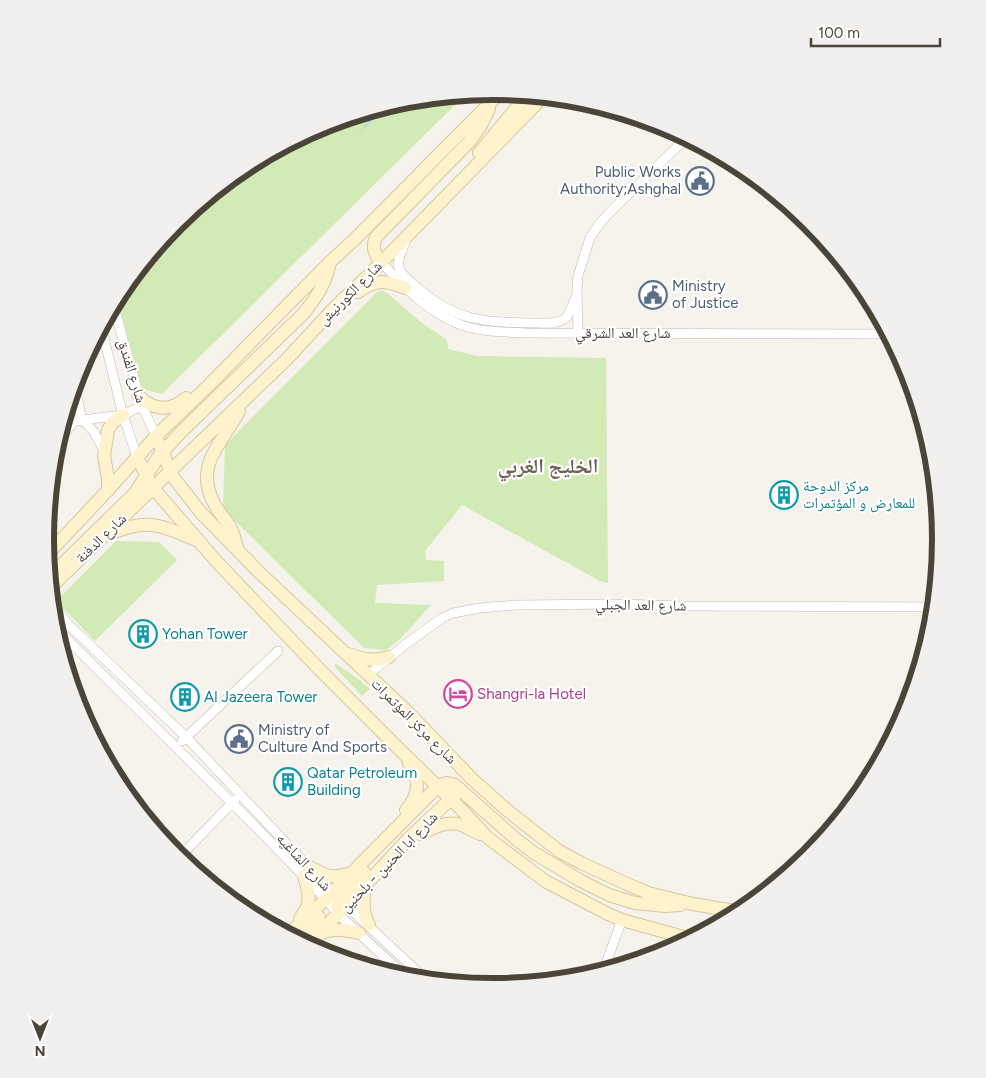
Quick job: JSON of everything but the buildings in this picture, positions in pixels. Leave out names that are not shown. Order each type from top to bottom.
[{"type":"street","points":[[469,172],[481,150],[522,101]]},
{"type":"street","points":[[136,457],[492,102]]},
{"type":"street","points":[[381,262],[376,257],[374,251],[374,241],[377,236],[469,142],[480,127],[492,102]]},
{"type":"street","name":"شارع الكورنيش","points":[[153,488],[286,360],[537,103]]},
{"type":"street","points":[[578,333],[578,276],[590,238],[610,212],[682,143]]},
{"type":"street","name":"شارع العد الشرقي","points":[[406,238],[399,258],[400,270],[411,283],[427,296],[458,314],[482,321],[552,323],[567,317],[577,295]]},
{"type":"street","points":[[55,571],[135,492],[162,452],[181,432],[303,314],[321,289],[327,276],[330,262]]},
{"type":"street","name":"شارع العد الشرقي","points":[[381,262],[405,288],[436,313],[463,325],[501,332],[881,334]]},
{"type":"street","points":[[337,306],[376,282],[388,282],[405,288]]},
{"type":"street","name":"شارع الفندق","points":[[116,314],[140,400],[156,436]]},
{"type":"street","name":"شارع الفندق","points":[[104,337],[122,415],[136,457]]},
{"type":"street","points":[[104,453],[108,430],[113,422],[140,400],[154,406],[167,408],[178,404],[198,389],[210,384]]},
{"type":"street","points":[[77,398],[82,419],[98,438],[104,453],[108,490]]},
{"type":"street","points":[[238,550],[235,537],[211,499],[208,486],[208,472],[210,459],[216,445],[235,418],[243,401]]},
{"type":"street","points":[[68,429],[74,421],[122,415]]},
{"type":"street","name":"شارع مركز المؤتمرات","points":[[156,436],[170,471],[178,485],[194,505],[261,574],[424,728],[472,779],[508,811],[559,852],[581,863],[648,893],[726,911]]},
{"type":"street","name":"شارع مركز المؤتمرات","points":[[136,457],[153,488],[198,541],[320,670],[401,752],[438,786],[455,794],[487,837],[545,881],[600,910],[622,920],[682,936]]},
{"type":"street","name":"شارع الدفنة","points":[[54,547],[136,457]]},
{"type":"street","name":"شارع الدفنة","points":[[56,582],[153,488]]},
{"type":"street","points":[[98,541],[126,527],[147,524],[172,530],[198,541]]},
{"type":"street","name":"شارع العد الجبلي","points":[[368,675],[442,618],[480,608],[516,605],[622,604],[926,607]]},
{"type":"street","name":"شارع الشاغيه","points":[[61,615],[68,624],[186,737],[240,794],[307,872]]},
{"type":"street","name":"شارع الشاغيه","points":[[65,636],[232,802],[307,872],[364,929],[398,968]]},
{"type":"street","points":[[176,747],[278,651]]},
{"type":"street","points":[[344,652],[368,659],[381,660],[389,657]]},
{"type":"street","points":[[400,824],[402,816],[414,800],[417,785],[415,772],[401,752]]},
{"type":"street","name":"شارع ابا الحنين - بلحنين","points":[[294,930],[336,902],[365,886],[408,839],[472,779]]},
{"type":"street","name":"شارع ابا الحنين - بلحنين","points":[[313,939],[352,873],[438,786]]},
{"type":"street","points":[[184,852],[240,794]]},
{"type":"street","points":[[455,794],[534,853],[609,895],[634,903],[666,906],[693,904]]},
{"type":"street","points":[[408,839],[435,827],[450,824],[460,825],[487,837]]},
{"type":"street","points":[[303,935],[336,902],[376,857],[379,845]]},
{"type":"street","points":[[298,926],[308,901],[307,872],[332,877],[352,873]]},
{"type":"street","points":[[314,940],[324,932],[332,930],[364,929],[366,919],[363,906],[365,886]]},
{"type":"street","points":[[606,963],[622,920]]},
{"type":"street","name":"شارع الشاغيه","points":[[364,929],[417,971]]},
{"type":"green space","points":[[458,102],[162,394],[142,389],[120,308],[145,272],[182,228],[203,209],[249,174],[273,159],[325,133],[352,123],[407,108]]},
{"type":"green space","points":[[382,290],[422,323],[447,340],[448,349],[477,356],[606,358],[608,583],[600,581],[462,505],[425,551],[426,560],[444,561],[444,581],[377,585],[375,603],[431,605],[401,638],[386,650],[364,648],[223,509],[225,445],[377,292]]},
{"type":"green space","points":[[116,541],[159,542],[177,560],[95,641],[59,604],[58,599]]},
{"type":"green space","points":[[336,664],[370,689],[362,696],[334,666]]},
{"type":"water","points":[[377,116],[359,133],[372,117]]},
{"type":"place","name":"Public Works Authority;Ashghal","points":[[700,181]]},
{"type":"place","name":"Ministry of Justice","points":[[653,295]]},
{"type":"place","name":"مركز الدوحة للمعارض و المؤتمرات","points":[[784,495]]},
{"type":"place","name":"Yohan Tower","points":[[143,634]]},
{"type":"place","name":"Shangri-la Hotel","points":[[458,694]]},
{"type":"place","name":"Al Jazeera Tower","points":[[185,697]]},
{"type":"place","name":"Ministry of Culture And Sports","points":[[239,739]]},
{"type":"place","name":"Qatar Petroleum Building","points":[[288,782]]},
{"type":"district","name":"الخليج الغربي","points":[[548,466]]}]
